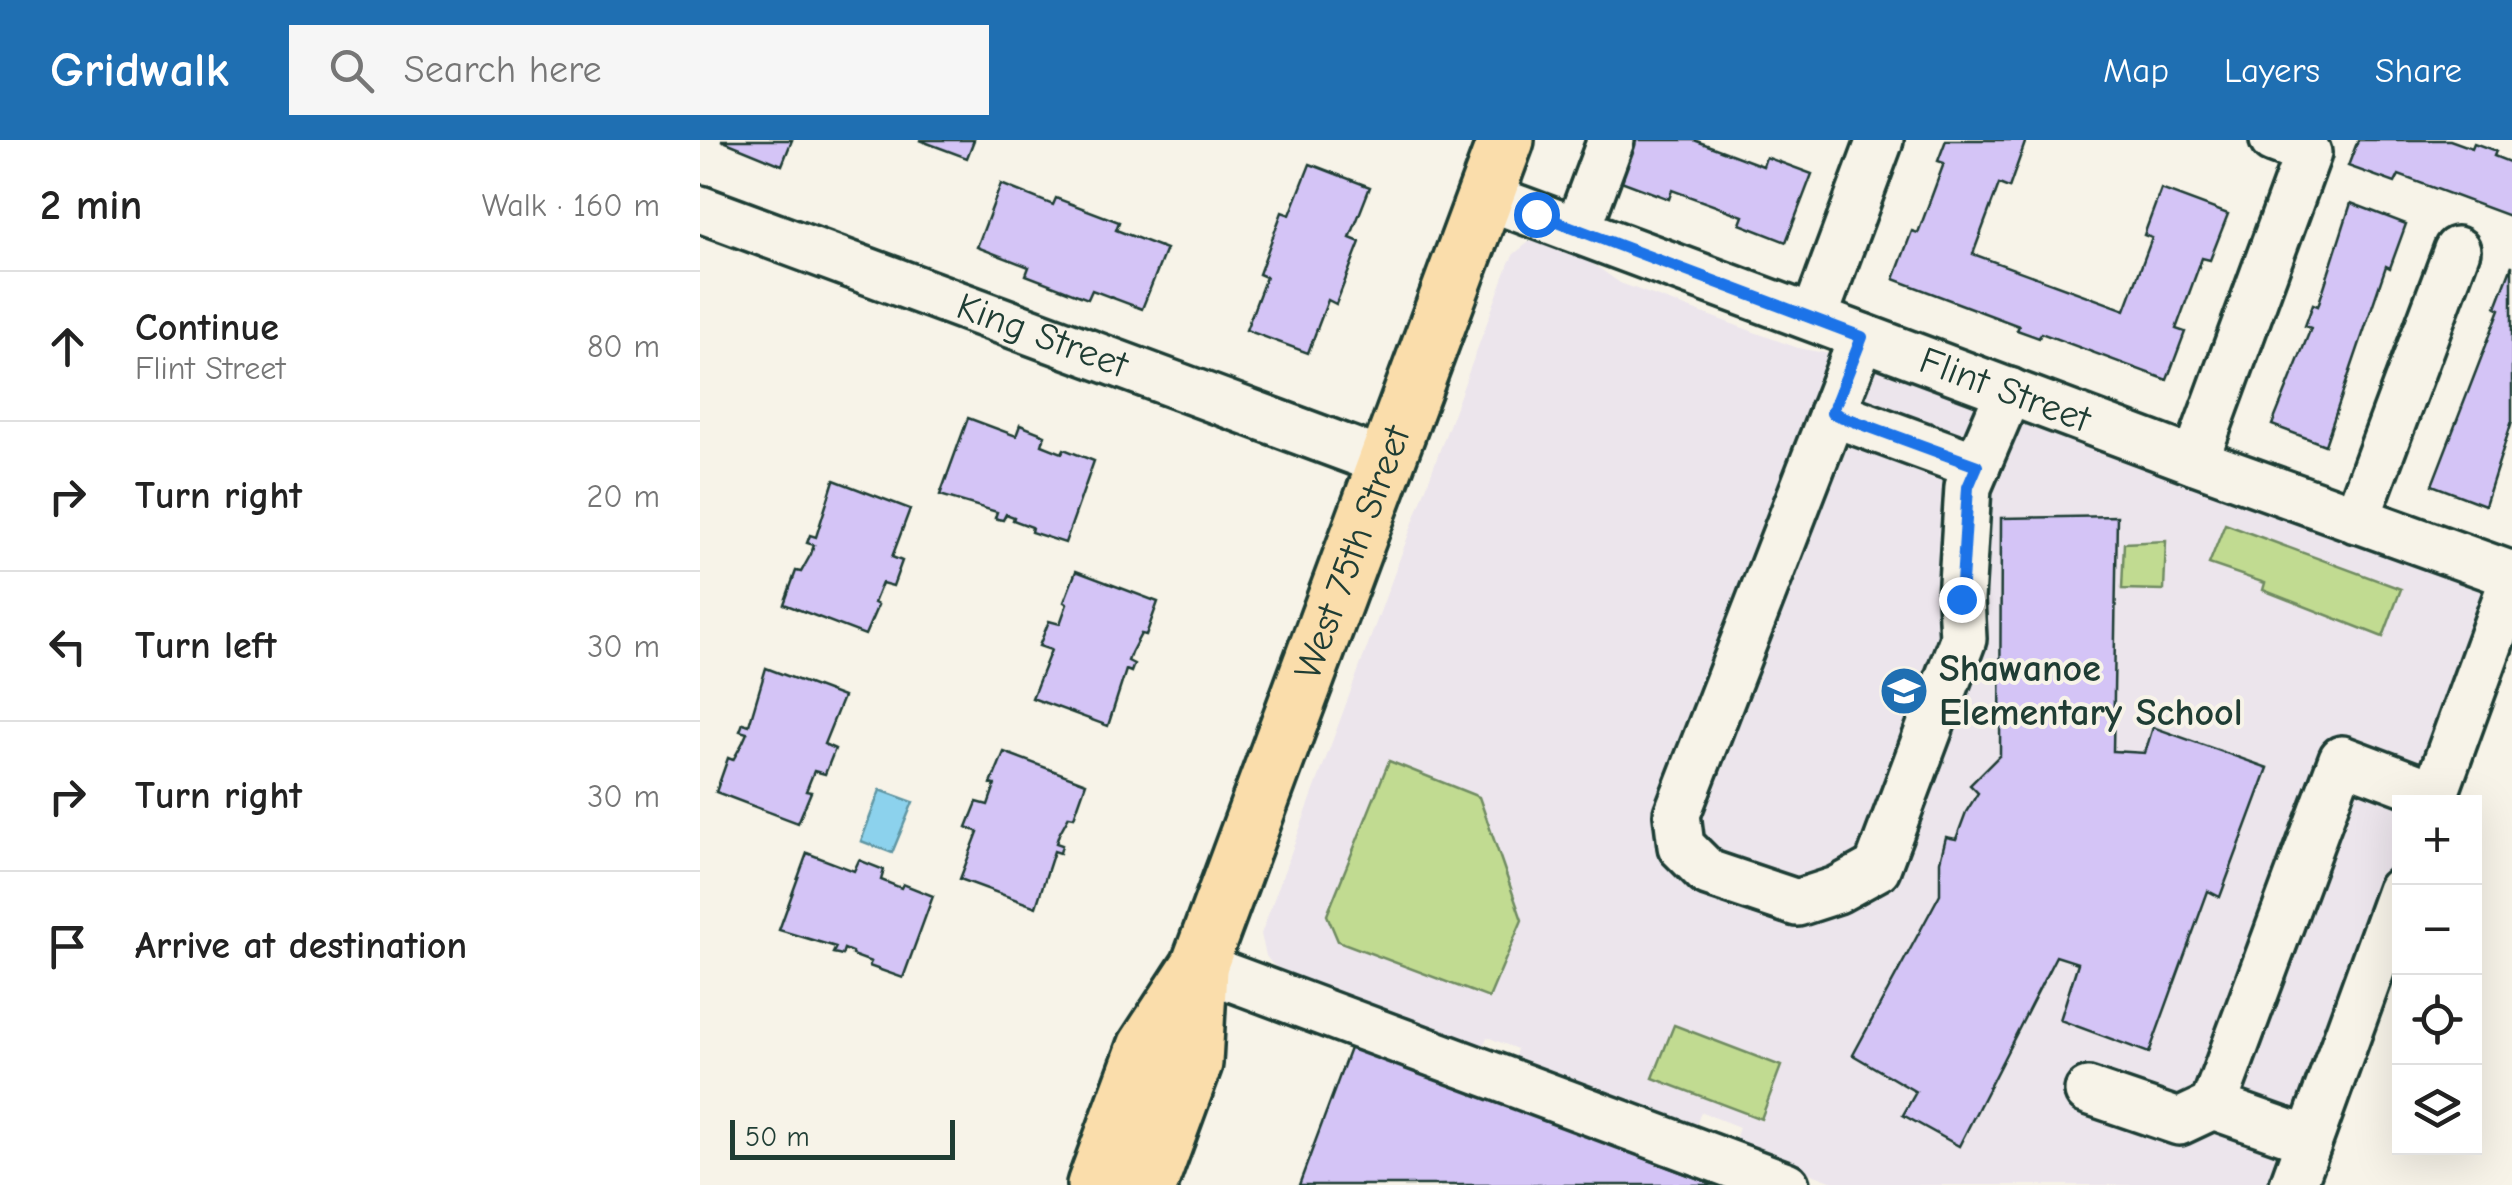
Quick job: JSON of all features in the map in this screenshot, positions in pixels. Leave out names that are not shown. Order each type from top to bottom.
[{"type":"main road","name":"West 75th Street","points":[[1095,1185],[1146,1047],[1199,966],[1506,140]]},
{"type":"main road","name":"West 75th Street","points":[[1149,1185],[1194,1063],[1199,966]]},
{"type":"street","points":[[1578,229],[1611,140]]},
{"type":"street","points":[[1814,318],[1880,140]]},
{"type":"street","points":[[2195,461],[2308,153],[2273,140]]},
{"type":"street","name":"Flint Street","points":[[1485,196],[2512,578]]},
{"type":"street","name":"King Street","points":[[700,208],[1386,463]]},
{"type":"street","points":[[2356,520],[2457,250]]},
{"type":"street","points":[[1862,337],[1677,814],[1681,846],[1708,873],[1797,904],[1837,890],[1877,868],[1963,639],[1961,599],[1968,487],[2009,392]]},
{"type":"street","points":[[1832,413],[1977,466]]},
{"type":"street","points":[[2434,795],[2512,578]]},
{"type":"street","points":[[2088,1091],[2179,1122],[2213,1106],[2342,759],[2426,795]]},
{"type":"street","points":[[2293,1185],[2392,913]]},
{"type":"street","points":[[1199,966],[1786,1185]]},
{"type":"street","points":[[2213,1106],[2309,1140]]},
{"type":"shaded area","name":"Shawanoe Elementary School","points":[[1549,240],[1572,249],[1620,283],[1798,348],[1889,365],[2476,582],[2487,598],[2417,795],[2392,795],[2392,862],[2275,1185],[1841,1185],[1734,1144],[1739,1127],[1701,1112],[1695,1128],[1514,1060],[1517,1049],[1487,1037],[1482,1049],[1285,973],[1272,964],[1261,934],[1509,263],[1529,242]]},
{"type":"green space","points":[[2225,524],[2401,589],[2383,637],[2263,590],[2265,583],[2209,564]]},
{"type":"green space","points":[[2166,541],[2164,590],[2122,589],[2124,543]]},
{"type":"green space","points":[[1389,761],[1479,797],[1522,920],[1489,998],[1338,941],[1327,915]]},
{"type":"green space","points":[[1674,1025],[1781,1066],[1761,1119],[1653,1078]]},
{"type":"water","points":[[880,790],[913,802],[892,853],[861,841]]},
{"type":"building","points":[[721,140],[792,140],[782,165]]},
{"type":"building","points":[[919,140],[974,140],[967,158]]},
{"type":"building","points":[[1636,140],[1694,140],[1763,166],[1766,157],[1812,174],[1786,242],[1740,224],[1743,216],[1672,190],[1669,199],[1621,181]]},
{"type":"building","points":[[1946,140],[2026,140],[2009,188],[1999,184],[1973,254],[2125,310],[2152,238],[2144,235],[2161,189],[2228,214],[2210,260],[2202,258],[2176,329],[2185,332],[2167,380],[2041,333],[2039,338],[2017,330],[2019,326],[1894,279],[1912,231],[1918,233],[1944,163],[1938,161]]},
{"type":"building","points":[[2358,140],[2450,140],[2496,151],[2494,156],[2512,163],[2512,217],[2399,175],[2395,183],[2348,166]]},
{"type":"building","points":[[1310,164],[1370,187],[1350,238],[1360,242],[1336,304],[1328,300],[1308,353],[1246,330],[1266,277],[1259,274],[1282,212],[1290,215]]},
{"type":"building","points":[[1001,184],[1053,205],[1056,198],[1119,222],[1116,230],[1166,249],[1142,309],[1092,290],[1088,299],[1026,275],[1029,267],[977,247]]},
{"type":"building","points":[[2351,203],[2406,224],[2390,268],[2386,266],[2325,445],[2272,425],[2311,328],[2305,326],[2313,304],[2318,306]]},
{"type":"building","points":[[2512,265],[2512,421],[2485,505],[2432,485],[2500,309],[2496,307]]},
{"type":"building","points":[[968,418],[1016,436],[1020,425],[1045,435],[1042,445],[1094,461],[1065,543],[1031,532],[1032,527],[1013,520],[1014,517],[1006,514],[1003,520],[998,519],[997,512],[940,495]]},
{"type":"building","points":[[834,480],[910,509],[892,557],[902,561],[893,586],[882,583],[874,603],[878,605],[865,635],[784,604],[796,571],[801,572],[811,554],[814,545],[807,543],[810,535],[816,537]]},
{"type":"building","points":[[2117,516],[2113,751],[2145,753],[2153,727],[2268,768],[2220,897],[2208,891],[2149,1053],[2060,1020],[2078,963],[2056,956],[1959,1146],[1903,1115],[1916,1092],[1853,1055],[1940,894],[1940,861],[1946,837],[1956,839],[1978,793],[1970,785],[2000,755],[2001,518]]},
{"type":"building","points":[[1076,571],[1158,602],[1146,635],[1141,634],[1131,653],[1128,661],[1134,664],[1131,672],[1126,670],[1108,726],[1032,698],[1051,650],[1039,646],[1049,621],[1060,624]]},
{"type":"building","points":[[766,668],[843,697],[824,744],[835,749],[825,774],[814,771],[806,791],[811,792],[798,823],[716,792],[728,758],[733,760],[747,733],[740,731],[743,723],[749,725]]},
{"type":"building","points":[[1004,752],[1086,783],[1074,817],[1069,816],[1059,834],[1056,843],[1062,845],[1060,853],[1054,851],[1036,907],[960,879],[978,832],[967,827],[977,802],[988,805],[995,785],[991,784]]},
{"type":"building","points":[[807,853],[854,871],[859,860],[884,870],[881,880],[933,896],[903,978],[869,966],[871,962],[852,952],[844,949],[842,955],[833,953],[836,947],[779,930]]},
{"type":"building","points":[[1352,1043],[1372,1054],[1715,1185],[1299,1185]]},
{"type":"place","name":"Shawanoe Elementary School","points":[[1904,691]]},
{"type":"route","points":[[1536,214],[1862,337],[1832,413],[1977,466],[1968,487],[1961,599]]}]
